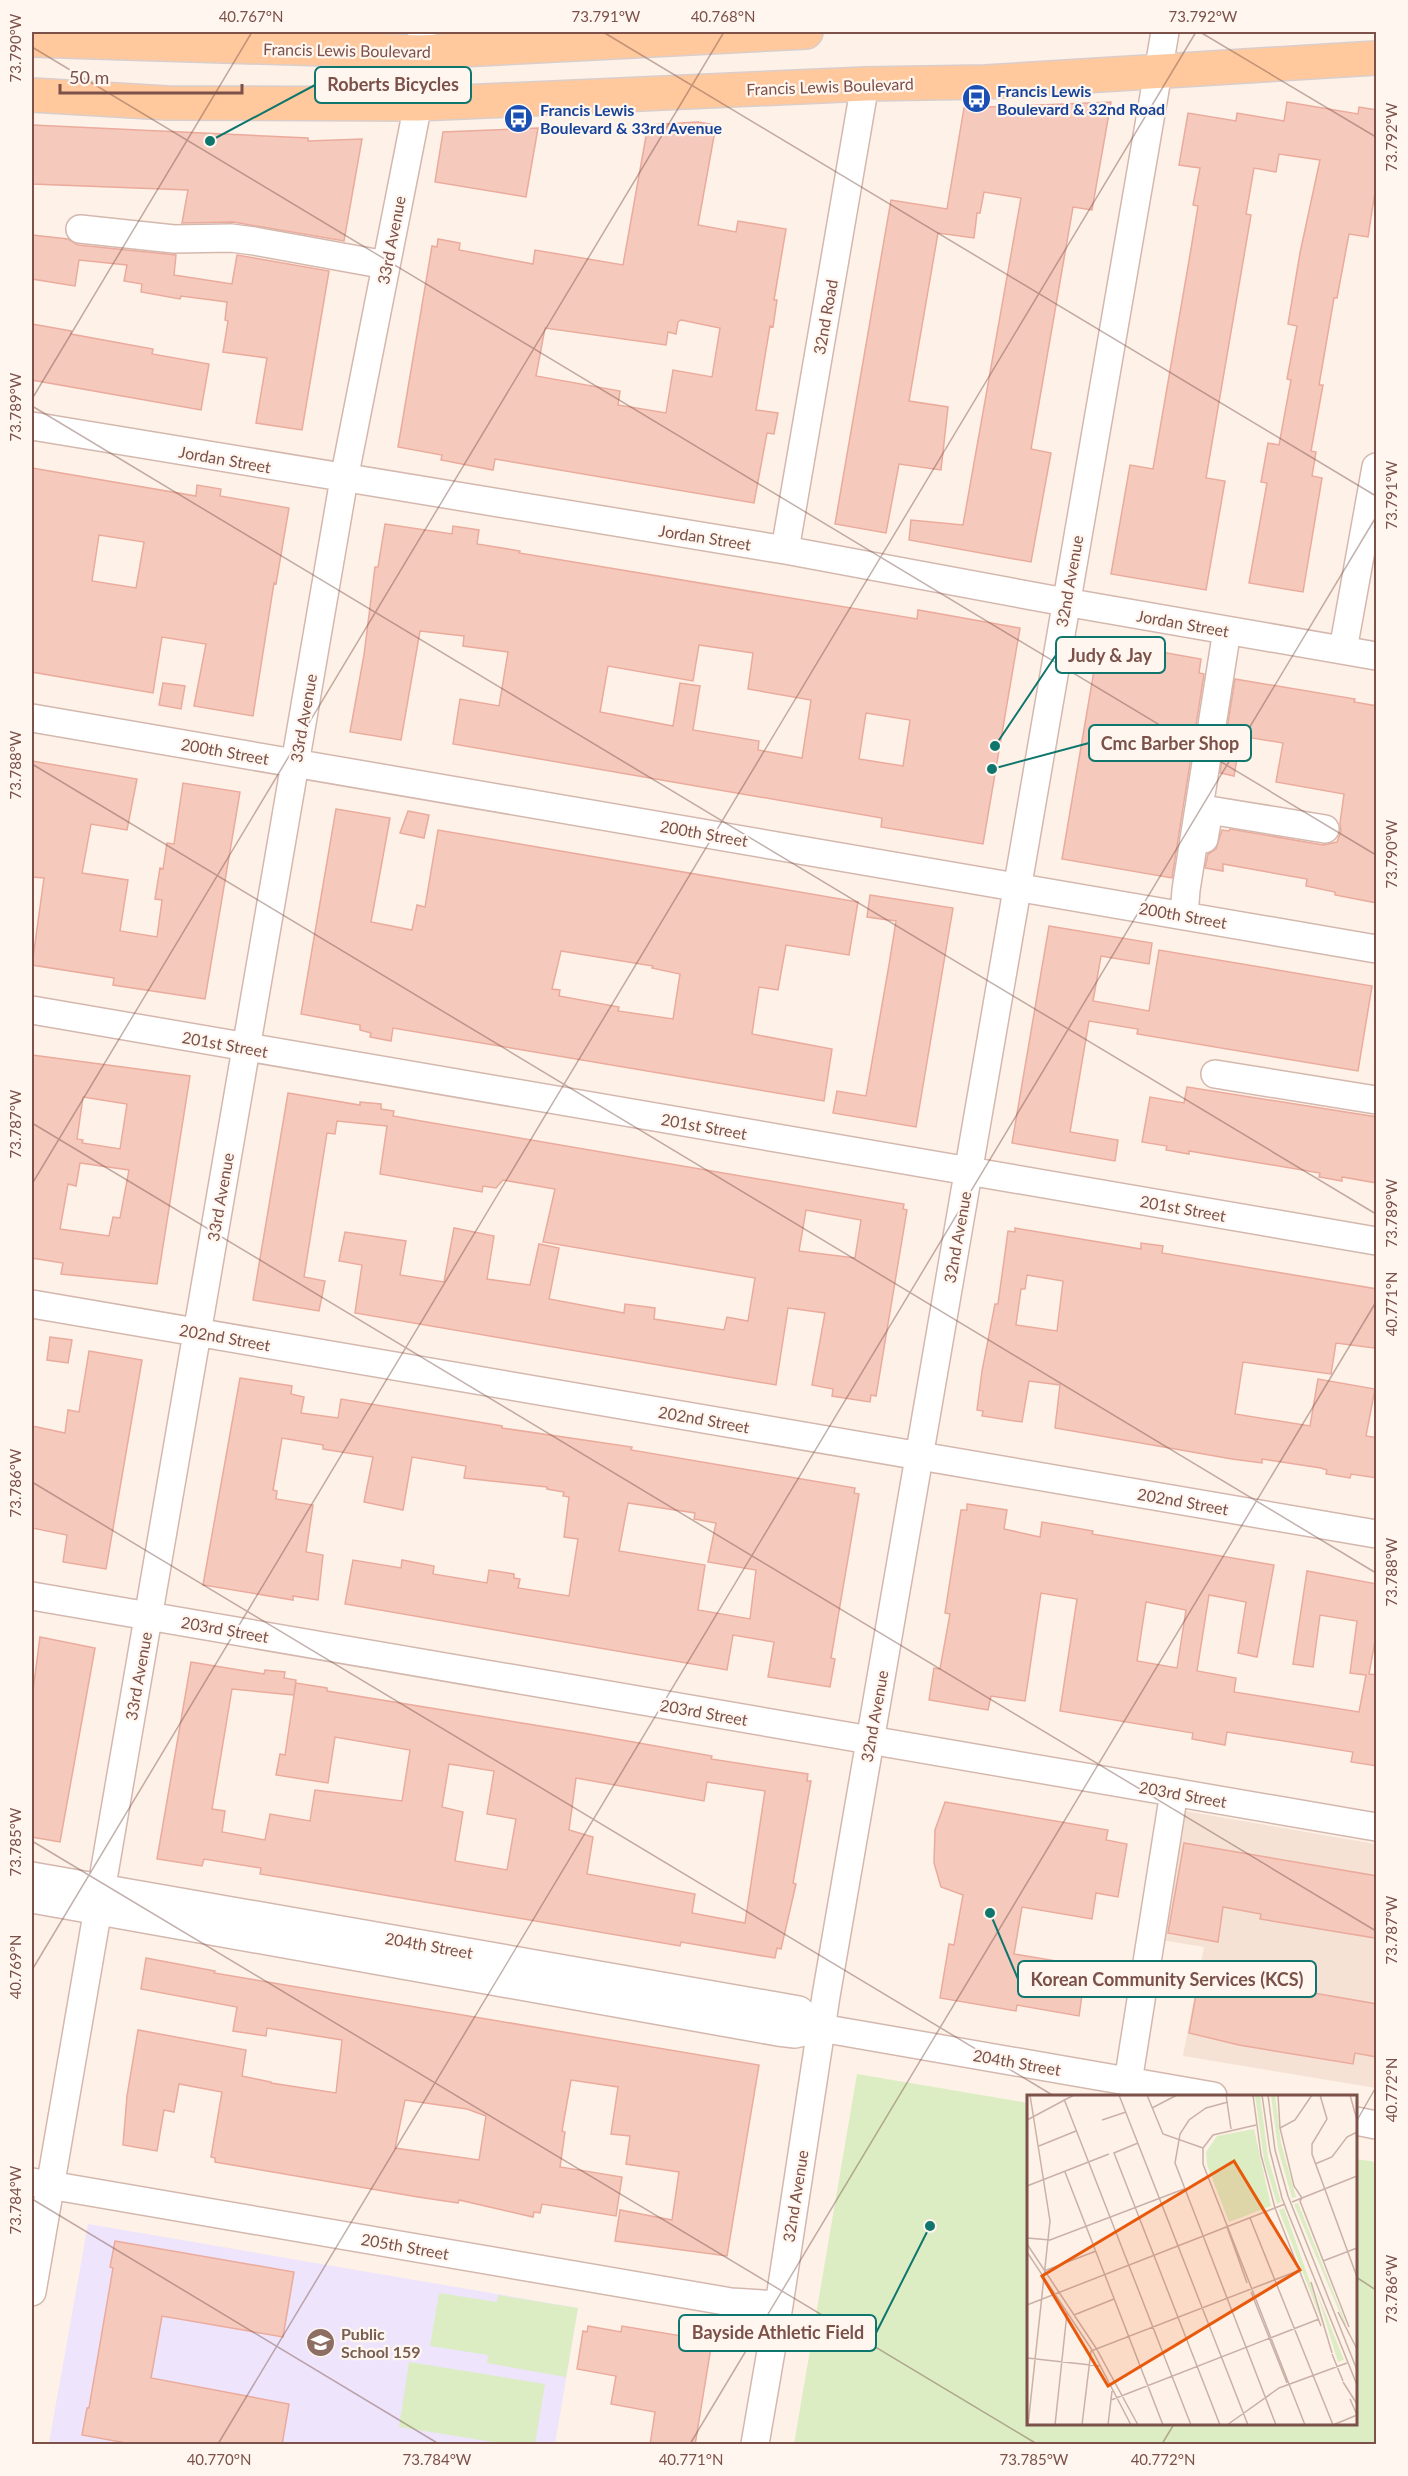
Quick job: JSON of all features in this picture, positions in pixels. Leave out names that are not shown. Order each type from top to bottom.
[{"type":"main road","name":"Francis Lewis Boulevard","points":[[32,40],[422,42],[806,32]]},
{"type":"main road","name":"Francis Lewis Boulevard","points":[[32,95],[167,103],[418,104],[865,84],[986,82],[1377,58]]},
{"type":"street","name":"32nd Avenue","points":[[755,2445],[779,2305],[821,2028],[870,1740],[1065,602],[1166,32]]},
{"type":"street","name":"33rd Avenue","points":[[32,2292],[41,2184],[100,1899],[344,479],[418,104],[422,42]]},
{"type":"street","name":"32nd Road","points":[[785,550],[865,84]]},
{"type":"street","points":[[80,229],[174,239],[242,240],[386,265]]},
{"type":"street","name":"Jordan Street","points":[[32,426],[785,550],[1065,602],[1377,656]]},
{"type":"street","points":[[1343,650],[1371,536],[1377,467]]},
{"type":"street","points":[[1188,916],[1186,890],[1227,630]]},
{"type":"street","name":"200th Street","points":[[32,718],[1377,949]]},
{"type":"street","points":[[1188,916],[1209,810],[1325,829]]},
{"type":"street","name":"201st Street","points":[[32,1010],[1377,1241]]},
{"type":"street","points":[[1215,1074],[1377,1100]]},
{"type":"street","name":"202nd Street","points":[[32,1304],[1377,1534]]},
{"type":"street","name":"203rd Street","points":[[32,1596],[1377,1827]]},
{"type":"street","points":[[1128,2082],[1174,1792]]},
{"type":"street","name":"204th Street","points":[[32,1876],[100,1899]]},
{"type":"street","name":"204th Street","points":[[32,1899],[100,1899],[799,2010],[821,2028],[1202,2095]]},
{"type":"street","points":[[1357,2121],[1377,2125]]},
{"type":"street","name":"205th Street","points":[[41,2184],[719,2300],[779,2305]]},
{"type":"shaded area","points":[[1179,1810],[1376,1844],[1376,2088],[1183,2056],[1204,1947],[1155,1939]]},
{"type":"shaded area","name":"Public School 159","points":[[88,2224],[578,2308],[555,2444],[49,2443]]},
{"type":"green space","points":[[857,2074],[1027,2103],[1027,2425],[1357,2425],[1357,2159],[1376,2162],[1376,2444],[794,2444]]},
{"type":"green space","points":[[439,2293],[497,2302],[498,2295],[578,2308],[566,2377],[487,2363],[488,2355],[430,2346]]},
{"type":"green space","points":[[409,2362],[545,2384],[535,2444],[506,2444],[399,2427]]},
{"type":"building","points":[[1111,102],[1092,210],[1073,207],[1031,449],[1051,453],[1031,562],[909,540],[911,520],[963,525],[1021,198],[984,192],[980,213],[977,213],[974,238],[938,233],[909,401],[948,407],[941,470],[899,464],[886,533],[835,524],[891,200],[947,209],[964,108]]},
{"type":"building","points":[[1287,102],[1358,114],[1359,107],[1377,110],[1377,179],[1368,237],[1349,234],[1337,298],[1334,298],[1319,385],[1323,385],[1311,451],[1316,452],[1312,476],[1322,478],[1303,592],[1249,583],[1267,483],[1261,482],[1268,443],[1279,445],[1291,380],[1287,379],[1297,326],[1288,324],[1300,253],[1320,160],[1279,154],[1276,172],[1254,168],[1246,214],[1251,215],[1206,478],[1225,481],[1206,590],[1111,574],[1130,465],[1153,469],[1190,255],[1198,206],[1193,205],[1200,168],[1179,165],[1188,113],[1236,121],[1237,113],[1284,121]]},
{"type":"building","points":[[698,122],[716,125],[698,225],[736,232],[738,221],[786,229],[774,300],[777,300],[773,327],[770,326],[756,410],[778,413],[774,434],[767,433],[754,503],[495,459],[493,470],[441,460],[442,455],[398,447],[432,246],[437,247],[438,239],[460,243],[459,250],[533,264],[535,250],[623,265],[648,125]],"holes":[[[681,320],[720,328],[712,377],[673,370],[666,413],[618,405],[620,391],[536,376],[545,328],[666,345],[668,332],[676,334],[678,322]]]},
{"type":"building","points":[[32,125],[308,138],[308,141],[362,139],[344,241],[233,222],[182,223],[188,190],[32,184]]},
{"type":"building","points":[[538,128],[526,197],[435,182],[443,132]]},
{"type":"building","points":[[32,235],[68,239],[78,245],[176,255],[174,275],[232,284],[237,255],[329,271],[302,430],[256,423],[267,358],[223,352],[228,321],[225,320],[227,302],[181,296],[180,299],[141,292],[142,284],[124,281],[127,265],[79,260],[75,286],[32,279]]},
{"type":"building","points":[[32,324],[71,331],[71,334],[153,349],[152,354],[209,364],[201,410],[32,380]]},
{"type":"building","points":[[32,468],[196,496],[197,485],[221,489],[220,496],[289,508],[276,584],[274,583],[253,716],[194,706],[206,644],[162,637],[153,693],[32,672]],"holes":[[[99,535],[144,542],[136,588],[92,581]]]},
{"type":"building","points":[[385,524],[452,534],[453,526],[479,530],[477,544],[520,551],[519,553],[917,619],[918,610],[1020,628],[983,844],[881,827],[882,818],[453,744],[460,699],[499,706],[508,652],[463,646],[464,636],[420,631],[401,740],[350,732],[364,655],[375,567],[378,567]],"holes":[[[699,645],[753,653],[748,689],[811,700],[802,758],[758,750],[759,741],[693,730],[700,686],[680,683],[673,726],[600,712],[608,666],[693,681]],[[866,713],[910,720],[903,766],[859,759]]]},
{"type":"building","points":[[1099,641],[1201,659],[1199,673],[1204,674],[1172,878],[1062,859]]},
{"type":"building","points":[[1235,679],[1355,699],[1354,702],[1377,706],[1377,903],[1335,895],[1335,892],[1306,886],[1307,879],[1223,864],[1223,871],[1205,868],[1208,854],[1216,849],[1222,830],[1229,831],[1230,829],[1323,845],[1337,842],[1341,831],[1344,794],[1276,782],[1283,743],[1241,736],[1234,776],[1220,773]]},
{"type":"building","points":[[163,683],[185,686],[181,709],[159,705]]},
{"type":"building","points":[[32,761],[137,779],[127,830],[91,824],[82,873],[128,880],[120,931],[157,937],[162,900],[155,899],[160,868],[163,869],[167,843],[174,844],[183,783],[240,792],[205,999],[113,985],[114,978],[32,965],[44,878],[32,877]]},
{"type":"building","points":[[336,809],[390,818],[371,922],[412,930],[417,905],[425,907],[438,830],[858,902],[849,955],[786,945],[778,990],[759,987],[752,1034],[832,1049],[824,1101],[393,1028],[391,1041],[370,1037],[371,1033],[360,1030],[360,1025],[301,1014]],"holes":[[[561,951],[653,966],[652,968],[680,974],[673,1019],[618,1011],[619,1007],[559,996],[560,990],[552,989]]]},
{"type":"building","points":[[408,811],[429,815],[424,838],[400,833]]},
{"type":"building","points":[[870,895],[953,908],[916,1127],[833,1113],[837,1091],[866,1096],[889,965],[896,921],[867,917]]},
{"type":"building","points":[[1049,926],[1152,943],[1149,964],[1101,956],[1093,1001],[1149,1011],[1159,950],[1372,986],[1358,1071],[1137,1034],[1138,1029],[1089,1021],[1070,1132],[1118,1140],[1115,1161],[1012,1143]]},
{"type":"building","points":[[32,1055],[190,1076],[157,1284],[61,1274],[63,1263],[32,1258]],"holes":[[[83,1097],[127,1104],[120,1149],[82,1143],[83,1140],[77,1139]],[[80,1163],[129,1170],[120,1218],[113,1217],[109,1236],[60,1229],[68,1184],[76,1186]]]},
{"type":"building","points":[[1187,1087],[1377,1117],[1377,1183],[1342,1177],[1342,1181],[1319,1177],[1320,1173],[1189,1151],[1189,1154],[1166,1150],[1167,1146],[1142,1142],[1150,1097],[1184,1103]]},
{"type":"building","points":[[288,1093],[360,1105],[360,1102],[381,1104],[381,1109],[394,1111],[393,1116],[904,1204],[903,1209],[907,1210],[876,1396],[871,1395],[870,1402],[832,1396],[833,1389],[812,1385],[825,1313],[788,1308],[776,1385],[355,1313],[362,1265],[339,1261],[345,1232],[406,1241],[400,1275],[444,1282],[454,1228],[494,1236],[487,1279],[530,1285],[539,1244],[559,1248],[549,1299],[624,1313],[625,1304],[655,1308],[654,1319],[724,1330],[727,1317],[748,1321],[755,1278],[543,1242],[555,1189],[503,1180],[496,1188],[483,1186],[482,1192],[380,1174],[387,1126],[337,1121],[335,1134],[327,1133],[304,1277],[325,1281],[319,1311],[253,1300]],"holes":[[[806,1210],[861,1220],[855,1258],[799,1251]]]},
{"type":"building","points":[[1015,1228],[1141,1249],[1141,1243],[1163,1246],[1162,1253],[1377,1289],[1377,1329],[1374,1348],[1336,1343],[1331,1374],[1243,1362],[1235,1414],[1310,1426],[1318,1379],[1375,1389],[1366,1436],[1377,1438],[1377,1478],[1351,1474],[1350,1478],[1326,1474],[1327,1470],[1321,1468],[1262,1459],[1262,1463],[1232,1459],[1055,1428],[1060,1385],[1029,1381],[1022,1422],[982,1416],[983,1411],[977,1410],[982,1371],[995,1304],[998,1304],[1008,1231],[1015,1232]],"holes":[[[1027,1275],[1063,1281],[1057,1331],[1016,1325],[1021,1289],[1025,1289]]]},
{"type":"building","points":[[50,1337],[72,1340],[68,1363],[47,1360]]},
{"type":"building","points":[[89,1351],[142,1360],[106,1569],[63,1562],[67,1535],[32,1528],[32,1426],[65,1433],[68,1410],[79,1412]]},
{"type":"building","points":[[240,1378],[292,1386],[291,1394],[304,1397],[301,1413],[338,1418],[341,1399],[502,1426],[502,1428],[632,1447],[631,1450],[855,1488],[854,1493],[859,1494],[831,1658],[835,1659],[830,1687],[768,1677],[774,1642],[733,1635],[727,1670],[345,1604],[353,1560],[401,1568],[402,1560],[434,1566],[433,1574],[487,1583],[489,1570],[514,1574],[514,1578],[520,1579],[518,1588],[569,1596],[578,1539],[564,1537],[569,1497],[563,1496],[564,1492],[547,1489],[547,1487],[464,1478],[466,1466],[412,1457],[403,1510],[364,1502],[373,1457],[323,1449],[323,1445],[282,1438],[273,1490],[277,1491],[276,1499],[313,1505],[306,1552],[323,1555],[318,1600],[293,1596],[293,1600],[203,1585]],"holes":[[[628,1503],[695,1513],[694,1519],[716,1523],[708,1562],[756,1570],[750,1619],[698,1610],[705,1565],[619,1551]]]},
{"type":"building","points":[[967,1504],[1007,1510],[1004,1529],[1040,1537],[1042,1522],[1093,1531],[1092,1534],[1274,1565],[1257,1657],[1238,1653],[1246,1602],[1209,1595],[1197,1671],[1236,1678],[1234,1692],[1359,1712],[1366,1675],[1350,1673],[1357,1621],[1320,1615],[1313,1667],[1293,1664],[1307,1571],[1377,1584],[1377,1630],[1369,1674],[1377,1675],[1377,1766],[1351,1762],[1353,1752],[1227,1732],[1225,1745],[1192,1739],[1193,1733],[1060,1711],[1077,1599],[1041,1593],[1025,1701],[991,1696],[988,1710],[929,1700],[934,1668],[940,1669],[950,1614],[945,1613],[961,1510],[967,1510]],"holes":[[[1146,1602],[1186,1610],[1177,1668],[1137,1661]]]},
{"type":"building","points":[[40,1637],[95,1648],[60,1842],[32,1837],[32,1698]]},
{"type":"building","points":[[191,1662],[264,1674],[265,1670],[285,1672],[284,1678],[296,1680],[294,1694],[296,1683],[327,1688],[327,1691],[583,1733],[712,1756],[711,1759],[808,1774],[807,1781],[811,1781],[793,1883],[796,1884],[781,1949],[777,1948],[775,1958],[681,1942],[680,1946],[260,1874],[261,1868],[204,1859],[202,1866],[157,1859]],"holes":[[[232,1689],[294,1695],[285,1755],[280,1754],[276,1775],[328,1783],[335,1737],[410,1750],[402,1801],[315,1790],[310,1821],[270,1814],[265,1840],[222,1832],[225,1811],[212,1809]],[[449,1764],[494,1771],[487,1814],[516,1819],[507,1870],[455,1861],[463,1812],[442,1807]],[[576,1778],[704,1801],[707,1782],[765,1791],[745,1923],[692,1913],[695,1894],[587,1874],[593,1837],[569,1830]]]},
{"type":"building","points":[[945,1802],[1108,1830],[1106,1840],[1127,1844],[1118,1897],[1096,1893],[1092,1919],[1022,1907],[1014,1954],[1110,1970],[1106,1992],[1083,1988],[1079,2016],[1017,2005],[1016,2011],[940,1998],[949,1944],[954,1945],[963,1895],[941,1887],[934,1863],[935,1830]]},
{"type":"building","points":[[1184,1843],[1377,1876],[1375,1938],[1260,1919],[1261,1914],[1223,1907],[1218,1942],[1168,1933]]},
{"type":"building","points":[[146,1958],[215,1971],[214,1973],[759,2065],[727,2256],[615,2241],[620,2210],[672,2220],[679,2172],[626,2164],[630,2136],[611,2134],[618,2087],[571,2080],[562,2131],[565,2132],[560,2167],[622,2177],[616,2216],[542,2204],[540,2213],[534,2212],[533,2217],[459,2200],[458,2203],[418,2197],[215,2162],[215,2158],[211,2157],[222,2092],[179,2084],[174,2112],[164,2110],[157,2151],[123,2145],[127,2096],[138,2030],[246,2050],[242,2076],[336,2093],[342,2040],[267,2028],[266,2036],[233,2031],[237,2007],[141,1989]],"holes":[[[405,2100],[467,2109],[486,2116],[479,2160],[395,2148]]]},
{"type":"building","points":[[1199,1978],[1225,1982],[1226,1978],[1377,2004],[1377,2057],[1355,2053],[1353,2064],[1239,2045],[1189,2033]]},
{"type":"building","points":[[115,2241],[294,2272],[283,2337],[162,2316],[151,2378],[289,2404],[282,2445],[137,2445],[82,2435],[87,2408],[89,2408],[113,2268],[110,2267]]},
{"type":"building","points":[[588,2326],[621,2332],[622,2326],[712,2341],[695,2445],[650,2445],[655,2412],[611,2404],[616,2376],[577,2369],[583,2331],[587,2332]]},
{"type":"place","name":"Francis Lewis Boulevard & 32nd Road","points":[[976,99]]},
{"type":"place","name":"Francis Lewis Boulevard & 33rd Avenue","points":[[519,118]]},
{"type":"place","name":"Roberts Bicycles","points":[[210,141]]},
{"type":"place","name":"Judy & Jay","points":[[995,746]]},
{"type":"place","name":"Cmc Barber Shop","points":[[992,769]]},
{"type":"place","name":"Korean Community Services (KCS)","points":[[990,1913]]},
{"type":"place","name":"Bayside Athletic Field","points":[[930,2226]]},
{"type":"place","name":"Public School 159","points":[[320,2342]]}]
